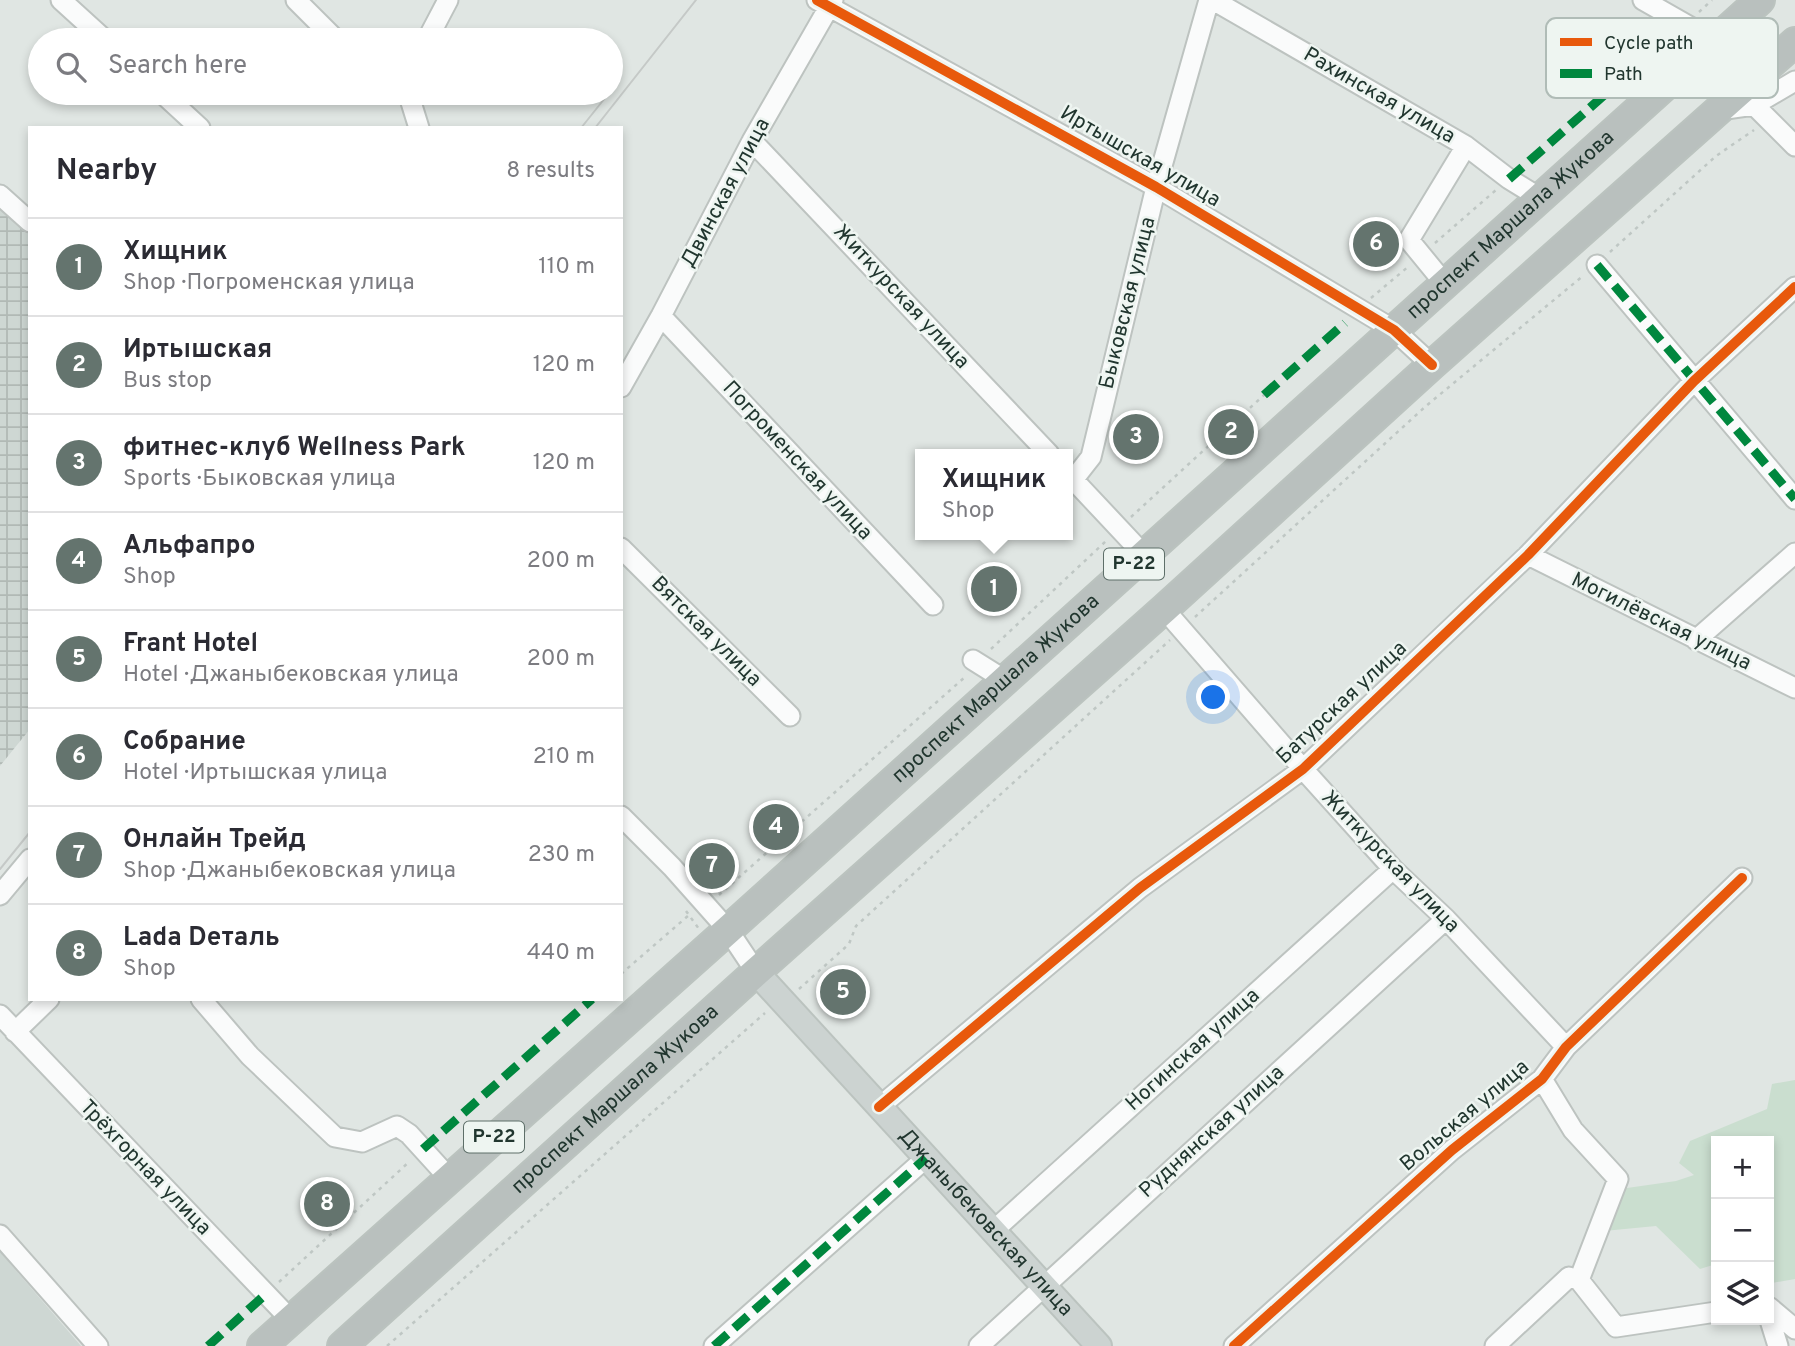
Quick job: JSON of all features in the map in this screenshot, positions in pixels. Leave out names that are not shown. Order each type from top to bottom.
[{"type":"highway","name":"проспект Маршала Жукова","points":[[1740,18],[1760,0]]},
{"type":"highway","name":"проспект Маршала Жукова","points":[[1778,57],[1795,42]]},
{"type":"highway","name":"проспект Маршала Жукова","points":[[262,1346],[1651,98]]},
{"type":"highway","name":"проспект Маршала Жукова","points":[[342,1346],[756,972],[1173,619],[1432,365],[1732,98]]},
{"type":"main road","name":"Джаныбековская улица","points":[[756,972],[774,1005],[879,1107],[1099,1346]]},
{"type":"street","points":[[61,0],[92,28]]},
{"type":"street","points":[[296,0],[325,28]]},
{"type":"street","points":[[433,28],[448,0]]},
{"type":"street","name":"Рахинская улица","points":[[1211,0],[1466,146],[1509,179],[1540,198]]},
{"type":"street","name":"Быковская улица","points":[[1073,474],[1091,457],[1156,187],[1211,0]]},
{"type":"street","points":[[1643,0],[1675,18]]},
{"type":"street","name":"Иртышская улица","points":[[826,2],[1156,187],[1394,330],[1432,365]]},
{"type":"street","name":"Двинская улица","points":[[623,383],[826,2]]},
{"type":"street","points":[[1778,91],[1795,81]]},
{"type":"street","points":[[1718,110],[1754,105],[1766,98]]},
{"type":"street","points":[[175,105],[198,126]]},
{"type":"street","points":[[411,105],[418,126]]},
{"type":"street","points":[[1754,105],[1795,146]]},
{"type":"street","name":"Житкурская улица","points":[[752,141],[1044,449]]},
{"type":"street","points":[[1445,284],[1409,240],[1466,146]]},
{"type":"street","points":[[0,195],[28,220]]},
{"type":"street","points":[[1597,265],[1795,499]]},
{"type":"street","name":"Батурская улица","points":[[879,1107],[1140,888],[1303,769],[1528,555],[1694,381],[1795,287]]},
{"type":"street","name":"Погроменская улица","points":[[661,316],[933,605]]},
{"type":"street","points":[[1073,480],[1144,555]]},
{"type":"street","name":"Вятская улица","points":[[623,550],[790,716]]},
{"type":"street","points":[[1696,640],[1795,553]]},
{"type":"street","name":"Могилёвская улица","points":[[1528,555],[1795,688]]},
{"type":"street","name":"Житкурская улица","points":[[1173,619],[1393,869],[1446,919],[1566,1047]]},
{"type":"street","points":[[976,662],[1005,680]]},
{"type":"street","name":"Джаныбековская улица","points":[[623,818],[672,867],[728,930],[756,972]]},
{"type":"street","points":[[0,904],[4,900],[0,896],[28,861]]},
{"type":"street","name":"Ногинская улица","points":[[993,1231],[1393,869]]},
{"type":"street","name":"Вольская улица","points":[[1234,1346],[1452,1150],[1542,1079],[1566,1047],[1742,878]]},
{"type":"street","name":"Руднянская улица","points":[[979,1346],[1446,919]]},
{"type":"street","points":[[15,1032],[47,1001]]},
{"type":"street","points":[[203,1001],[250,1056],[335,1137],[362,1142],[397,1126],[409,1134],[449,1178]]},
{"type":"street","name":"Трёхгорная улица","points":[[0,1015],[291,1320]]},
{"type":"street","points":[[1542,1079],[1573,1130],[1618,1179],[1578,1280]]},
{"type":"street","points":[[714,1346],[926,1158]]},
{"type":"street","points":[[0,1235],[98,1346]]},
{"type":"street","points":[[1495,1346],[1569,1277],[1578,1280],[1616,1327],[1711,1312]]},
{"type":"street","points":[[1774,1311],[1795,1329]]},
{"type":"street","points":[[1771,1325],[1778,1346]]},
{"type":"path","points":[[387,1346],[774,1005],[797,991],[849,944],[856,926],[1173,619],[1597,265],[1716,156]]},
{"type":"path","points":[[1229,426],[1264,394]]},
{"type":"path","points":[[695,893],[706,881],[719,895],[976,662]]},
{"type":"path","points":[[623,972],[689,915]]},
{"type":"path","points":[[266,1294],[423,1149]]},
{"type":"shaded area","points":[[0,204],[28,228],[28,731],[0,766]]},
{"type":"shaded area","points":[[0,1252],[81,1346],[0,1346]]},
{"type":"green space","points":[[1795,1080],[1795,1279],[1774,1283],[1774,1136],[1711,1136],[1711,1266],[1700,1269],[1656,1226],[1604,1231],[1620,1189],[1676,1181],[1694,1175],[1679,1163],[1690,1141],[1767,1109],[1772,1084]]},
{"type":"tram line","points":[[623,93],[696,0]]},
{"type":"tram line","points":[[583,126],[599,105]]},
{"type":"tram line","points":[[597,126],[613,105]]},
{"type":"tram line","points":[[0,869],[28,834]]},
{"type":"marked path","points":[[1509,179],[1601,98]]},
{"type":"marked path","points":[[1597,265],[1795,499]]},
{"type":"marked path","points":[[1264,395],[1345,323]]},
{"type":"marked path","points":[[423,1149],[590,1001]]},
{"type":"marked path","points":[[714,1346],[926,1158]]},
{"type":"marked path","points":[[208,1346],[266,1294]]},
{"type":"cycle path","points":[[817,0],[1156,187],[1394,330],[1432,365]]},
{"type":"cycle path","points":[[879,1107],[1140,888],[1303,769],[1528,555],[1694,381],[1795,287]]},
{"type":"cycle path","points":[[1234,1346],[1452,1150],[1542,1079],[1566,1047],[1742,878]]},
{"type":"place","name":"Собрание","points":[[1376,244]]},
{"type":"place","name":"Иртышская","points":[[1231,432]]},
{"type":"place","name":"фитнес-клуб Wellness Park","points":[[1136,437]]},
{"type":"place","name":"Хищник","points":[[994,589]]},
{"type":"place","name":"Альфапро","points":[[776,827]]},
{"type":"place","name":"Онлайн Трейд","points":[[712,866]]},
{"type":"place","name":"Frant Hotel","points":[[843,992]]},
{"type":"place","name":"Lada Dеталь","points":[[327,1204]]}]
